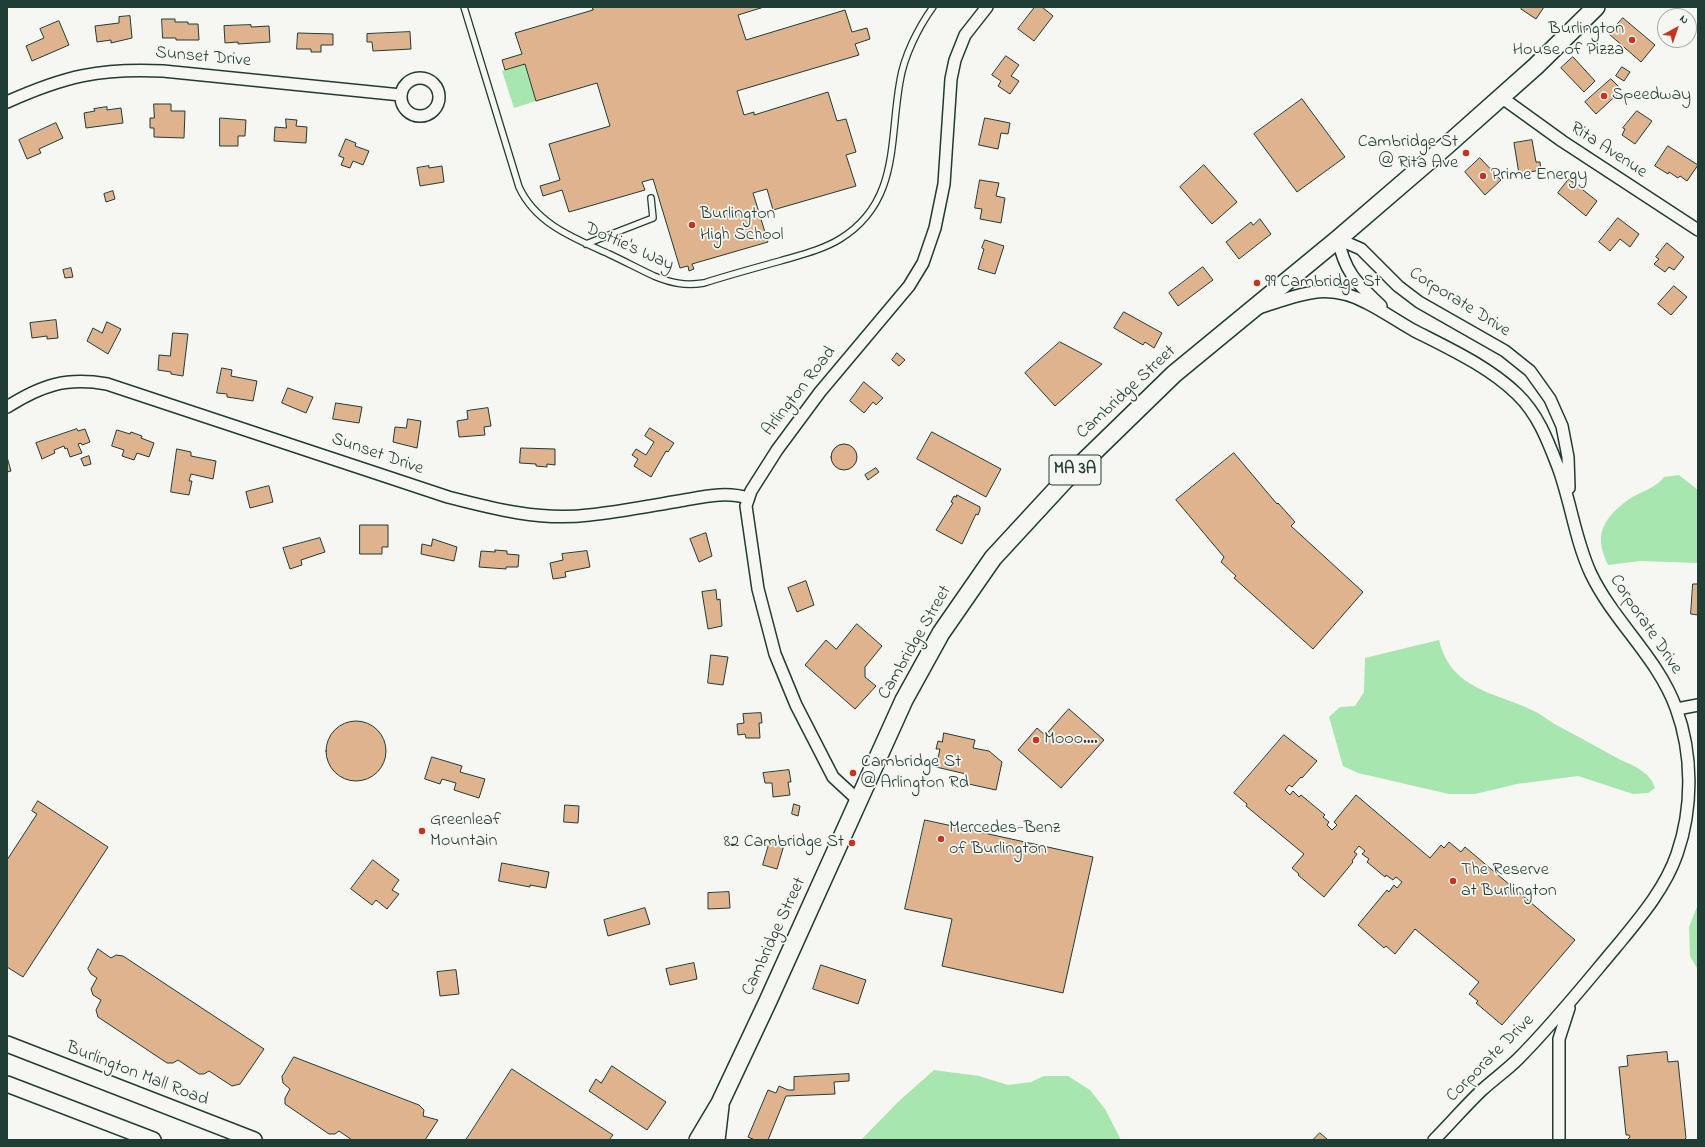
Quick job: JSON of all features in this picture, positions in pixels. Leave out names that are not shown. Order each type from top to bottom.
[{"type":"main road","name":"Cambridge Street","points":[[698,1140],[720,1103],[904,700],[927,657],[959,605],[998,552],[1036,510],[1174,374],[1338,239],[1501,97],[1556,47],[1596,7]]},
{"type":"main road","name":"Burlington Mall Road","points":[[7,1044],[254,1140]]},
{"type":"main road","points":[[7,1084],[153,1140]]},
{"type":"main road","name":"Cambridge Street","points":[[716,1140],[720,1103]]},
{"type":"street","name":"Arlington Road","points":[[859,801],[840,785],[832,775],[796,705],[775,654],[758,589],[747,512],[748,498],[762,472],[820,392],[909,286],[923,263],[935,228],[944,184],[951,79],[954,60],[965,35],[987,7]]},
{"type":"street","name":"Sunset Drive","points":[[7,102],[58,81],[92,73],[127,70],[163,71],[401,95]]},
{"type":"street","name":"Rita Avenue","points":[[1501,97],[1562,141],[1698,230]]},
{"type":"street","name":"Corporate Drive","points":[[1338,239],[1341,256],[1348,271],[1382,308],[1409,328]]},
{"type":"street","name":"Corporate Drive","points":[[1338,239],[1361,249],[1398,286],[1419,302],[1505,351],[1530,371],[1550,399],[1564,433],[1568,457],[1568,497]]},
{"type":"street","name":"Corporate Drive","points":[[1251,311],[1309,292],[1337,292],[1359,298],[1409,328],[1479,366],[1517,394],[1534,415],[1543,430],[1568,497],[1579,543],[1592,577],[1655,668],[1676,708],[1684,734],[1690,788],[1684,830],[1677,856],[1665,880],[1647,908],[1572,1001],[1517,1060],[1482,1090],[1434,1140]]},
{"type":"street","name":"Sunset Drive","points":[[7,407],[36,390],[58,383],[82,380],[107,384],[448,497],[497,509],[528,514],[579,516],[714,495],[738,495],[748,498]]},
{"type":"street","points":[[1676,708],[1698,705]]},
{"type":"street","name":"Corporate Drive","points":[[1559,1140],[1559,1039],[1562,1024],[1572,1001]]},
{"type":"lane","name":"Dottie's Way","points":[[464,7],[520,187],[525,199],[536,213],[546,222],[569,236],[654,276],[666,281],[686,285],[704,283],[823,247],[839,239],[867,215],[884,186],[891,160],[900,80],[909,52],[933,7]]},
{"type":"lane","points":[[586,244],[652,218],[651,198]]},
{"type":"green space","points":[[525,64],[536,101],[514,108],[502,71]]},
{"type":"green space","points":[[1679,475],[1698,490],[1698,563],[1641,561],[1608,565],[1603,553],[1601,541],[1607,520],[1624,503],[1655,485],[1664,477]]},
{"type":"green space","points":[[1439,640],[1445,657],[1454,670],[1465,680],[1477,688],[1536,712],[1639,769],[1649,777],[1655,788],[1648,793],[1633,794],[1578,776],[1517,784],[1475,794],[1449,794],[1358,773],[1343,766],[1329,717],[1340,707],[1355,706],[1364,692],[1365,658]]},
{"type":"green space","points":[[1698,904],[1698,970],[1690,956],[1689,927]]},
{"type":"green space","points":[[934,1070],[979,1076],[1008,1085],[1031,1082],[1044,1076],[1068,1076],[1090,1090],[1105,1109],[1121,1140],[861,1140],[898,1102]]},
{"type":"building","points":[[592,7],[764,7],[738,15],[746,40],[845,10],[852,32],[867,28],[870,39],[855,44],[859,55],[737,91],[744,115],[754,112],[754,115],[828,92],[837,121],[846,119],[856,152],[846,155],[856,186],[773,210],[767,189],[753,193],[768,242],[692,264],[694,269],[689,271],[688,266],[680,268],[653,179],[642,182],[645,190],[569,212],[562,190],[543,196],[540,186],[560,180],[549,144],[610,126],[597,83],[536,101],[525,64],[505,70],[502,60],[522,54],[515,33],[593,10]]},
{"type":"building","points":[[1035,7],[1042,7],[1053,16],[1034,41],[1018,29]]},
{"type":"building","points":[[1523,7],[1544,7],[1536,19],[1521,9]]},
{"type":"building","points":[[130,16],[132,38],[111,43],[111,40],[97,42],[95,26],[119,23],[119,17]]},
{"type":"building","name":"Burlington House of Pizza","points":[[1623,18],[1655,45],[1641,62],[1609,34]]},
{"type":"building","points":[[162,19],[175,19],[175,22],[198,24],[199,40],[176,40],[176,38],[163,38]]},
{"type":"building","points":[[59,21],[69,45],[32,61],[26,46],[44,38],[40,29]]},
{"type":"building","points":[[251,25],[251,27],[269,26],[270,42],[238,44],[238,42],[225,43],[224,26]]},
{"type":"building","points":[[410,32],[411,49],[373,51],[372,42],[367,42],[367,34]]},
{"type":"building","points":[[298,33],[333,34],[333,45],[321,45],[321,52],[311,52],[311,49],[297,49]]},
{"type":"building","points":[[1006,56],[1019,65],[1011,76],[1019,81],[1010,94],[998,86],[1001,81],[992,75]]},
{"type":"building","points":[[1573,57],[1595,81],[1584,92],[1561,68]]},
{"type":"building","points":[[1622,67],[1630,72],[1624,81],[1616,76]]},
{"type":"building","points":[[1611,79],[1622,90],[1596,114],[1585,102]]},
{"type":"building","points":[[1302,99],[1345,157],[1297,192],[1254,134]]},
{"type":"building","points":[[154,104],[171,104],[171,111],[185,111],[184,138],[154,137],[154,128],[150,128],[150,118],[154,118]]},
{"type":"building","points":[[107,107],[107,110],[121,108],[123,123],[86,128],[84,113],[95,111],[94,109]]},
{"type":"building","points":[[1637,111],[1652,121],[1635,144],[1622,135],[1625,129],[1623,128]]},
{"type":"building","points":[[220,118],[246,120],[245,136],[238,136],[238,146],[220,146]]},
{"type":"building","points":[[985,118],[1010,123],[1008,134],[1001,133],[998,149],[979,145]]},
{"type":"building","points":[[286,119],[297,120],[296,126],[307,127],[306,143],[274,141],[275,127],[286,128]]},
{"type":"building","points":[[56,123],[63,138],[39,149],[41,153],[27,159],[19,140]]},
{"type":"building","points":[[346,139],[356,143],[355,146],[369,151],[363,165],[353,161],[350,168],[341,165],[344,158],[339,156]]},
{"type":"building","points":[[1532,140],[1536,162],[1540,162],[1541,170],[1519,174],[1514,143]]},
{"type":"building","points":[[1668,146],[1698,165],[1687,181],[1680,176],[1678,178],[1669,172],[1668,174],[1655,166]]},
{"type":"building","points":[[1480,158],[1501,180],[1485,195],[1465,172]]},
{"type":"building","points":[[1204,165],[1237,202],[1212,224],[1180,187]]},
{"type":"building","points":[[429,166],[429,168],[442,166],[444,182],[420,186],[417,168]]},
{"type":"building","points":[[1569,179],[1597,201],[1586,216],[1558,193]]},
{"type":"building","points":[[980,180],[999,183],[996,196],[1005,198],[1001,223],[980,219],[982,209],[975,208]]},
{"type":"building","points":[[113,191],[115,199],[106,202],[104,194]]},
{"type":"building","points":[[1618,218],[1639,234],[1630,247],[1620,239],[1610,251],[1599,242]]},
{"type":"building","points":[[1260,219],[1271,234],[1239,259],[1226,242],[1251,222],[1253,225]]},
{"type":"building","points":[[985,240],[1004,246],[995,274],[978,269]]},
{"type":"building","points":[[1667,243],[1684,257],[1674,270],[1669,267],[1665,272],[1654,264],[1659,259],[1656,257]]},
{"type":"building","points":[[1203,267],[1213,280],[1178,306],[1169,293]]},
{"type":"building","points":[[71,268],[73,277],[65,278],[63,270]]},
{"type":"building","points":[[1674,286],[1687,297],[1671,315],[1658,304]]},
{"type":"building","points":[[1124,312],[1162,333],[1154,348],[1145,342],[1143,345],[1114,328]]},
{"type":"building","points":[[56,320],[58,338],[47,339],[47,336],[32,338],[30,323]]},
{"type":"building","points":[[107,322],[121,329],[108,354],[87,341],[93,328],[102,333]]},
{"type":"building","points":[[173,333],[188,334],[183,376],[158,370],[159,355],[170,356]]},
{"type":"building","points":[[1060,342],[1102,364],[1055,406],[1025,373]]},
{"type":"building","points":[[897,353],[905,360],[899,366],[892,360]]},
{"type":"building","points":[[222,368],[232,370],[231,376],[257,381],[253,401],[227,397],[227,394],[217,393]]},
{"type":"building","points":[[864,382],[883,398],[876,405],[873,402],[864,413],[850,401]]},
{"type":"building","points":[[288,388],[313,397],[306,413],[282,403]]},
{"type":"building","points":[[336,403],[362,407],[359,423],[333,419]]},
{"type":"building","points":[[488,408],[491,426],[484,427],[485,435],[459,437],[457,421],[468,419],[467,411]]},
{"type":"building","points":[[408,419],[421,421],[417,448],[393,442],[395,427],[406,428]]},
{"type":"building","points":[[650,428],[674,443],[668,452],[666,451],[651,477],[634,466],[638,459],[632,455],[636,449],[646,455],[654,442],[645,436]]},
{"type":"building","points":[[77,429],[78,431],[85,429],[90,442],[82,445],[81,443],[78,444],[82,453],[70,457],[67,448],[65,449],[64,446],[54,450],[55,453],[42,459],[36,443]]},
{"type":"building","points":[[117,430],[130,434],[131,432],[154,443],[149,457],[137,453],[134,460],[122,456],[124,450],[112,446]]},
{"type":"building","points":[[932,432],[1001,469],[986,497],[917,459]]},
{"type":"building","points":[[844,444],[853,448],[857,457],[853,466],[844,470],[835,466],[831,457],[835,448]]},
{"type":"building","points":[[521,448],[555,449],[555,465],[547,464],[547,467],[536,466],[536,464],[520,463]]},
{"type":"building","points":[[177,449],[191,452],[191,456],[216,461],[213,479],[191,474],[189,481],[192,481],[189,495],[171,492]]},
{"type":"building","points":[[1234,453],[1277,504],[1278,503],[1295,522],[1291,526],[1363,592],[1313,649],[1234,578],[1236,576],[1221,562],[1224,557],[1176,500]]},
{"type":"building","points":[[89,456],[91,464],[84,466],[81,459]]},
{"type":"building","points":[[7,457],[11,471],[7,472]]},
{"type":"building","points":[[876,468],[879,472],[868,480],[865,475]]},
{"type":"building","points":[[269,486],[273,502],[250,508],[246,492]]},
{"type":"building","points":[[957,495],[980,507],[978,515],[976,514],[962,544],[936,530],[953,503],[951,502],[954,496],[956,497]]},
{"type":"building","points":[[360,525],[388,525],[388,547],[382,547],[382,554],[360,554]]},
{"type":"building","points":[[706,533],[712,556],[699,562],[690,539]]},
{"type":"building","points":[[320,538],[325,552],[301,560],[302,565],[290,569],[283,548]]},
{"type":"building","points":[[433,539],[457,547],[454,561],[421,554],[422,544],[431,546]]},
{"type":"building","points":[[495,550],[507,551],[507,554],[519,555],[518,567],[506,567],[506,569],[479,567],[481,551],[495,552]]},
{"type":"building","points":[[587,551],[590,567],[565,572],[566,577],[553,579],[550,563],[563,560],[562,554]]},
{"type":"building","points":[[806,581],[814,605],[797,612],[788,588]]},
{"type":"building","points":[[1693,584],[1698,584],[1698,615],[1691,614]]},
{"type":"building","points":[[716,590],[717,600],[720,599],[722,626],[708,629],[702,592]]},
{"type":"building","points":[[857,624],[882,646],[865,667],[865,677],[876,686],[855,709],[805,665],[826,640],[836,649]]},
{"type":"building","points":[[711,655],[728,657],[723,685],[708,683]]},
{"type":"building","points":[[1069,709],[1104,740],[1061,788],[1018,750],[1037,728],[1045,735]]},
{"type":"building","points":[[761,713],[762,723],[759,723],[760,738],[746,738],[745,734],[738,735],[737,724],[744,723],[743,714]]},
{"type":"building","points":[[350,721],[362,721],[373,726],[381,734],[386,745],[384,763],[373,776],[362,781],[350,781],[339,776],[331,768],[326,757],[326,745],[331,734],[339,726]]},
{"type":"building","points":[[944,733],[975,740],[973,748],[989,751],[1002,762],[996,790],[964,783],[966,774],[936,767],[940,749],[936,749],[938,741],[942,742]]},
{"type":"building","name":"The Reserve at Burlington","points":[[1284,735],[1317,761],[1302,778],[1301,777],[1292,787],[1289,785],[1285,790],[1290,795],[1293,791],[1299,797],[1301,795],[1325,815],[1323,817],[1329,822],[1327,825],[1332,830],[1337,825],[1334,822],[1356,795],[1430,858],[1441,845],[1444,848],[1449,842],[1461,852],[1465,847],[1575,940],[1502,1025],[1476,1003],[1478,1001],[1469,994],[1479,982],[1415,929],[1395,954],[1386,946],[1384,948],[1358,925],[1387,890],[1389,892],[1394,885],[1397,888],[1402,882],[1396,877],[1393,880],[1386,875],[1385,877],[1367,862],[1369,859],[1362,854],[1365,851],[1359,846],[1354,852],[1357,854],[1352,861],[1353,862],[1324,897],[1292,868],[1304,854],[1246,806],[1247,804],[1234,793]]},
{"type":"building","points":[[432,757],[462,766],[460,772],[485,779],[479,798],[454,790],[456,783],[442,779],[440,784],[425,779]]},
{"type":"building","points":[[789,770],[791,782],[788,782],[790,795],[773,797],[772,783],[765,783],[763,773]]},
{"type":"building","points":[[38,801],[108,847],[23,977],[7,967],[7,860],[37,814],[32,811]]},
{"type":"building","points":[[794,804],[800,806],[798,816],[792,814]]},
{"type":"building","points":[[565,805],[579,806],[578,823],[564,822]]},
{"type":"building","points":[[925,820],[1093,857],[1063,993],[942,966],[952,919],[905,909]]},
{"type":"building","points":[[770,841],[784,845],[777,869],[763,865]]},
{"type":"building","points":[[373,860],[399,880],[392,890],[399,894],[387,909],[376,900],[372,905],[351,889]]},
{"type":"building","points":[[502,863],[549,872],[546,888],[530,885],[530,887],[499,881]]},
{"type":"building","points":[[729,892],[730,908],[708,909],[708,893]]},
{"type":"building","points":[[645,908],[650,924],[608,936],[604,920]]},
{"type":"building","points":[[98,949],[111,958],[116,955],[123,956],[264,1049],[240,1084],[232,1086],[209,1071],[204,1074],[199,1074],[178,1060],[173,1063],[167,1063],[98,1017],[96,1010],[101,1000],[93,995],[91,989],[97,978],[91,974],[88,969]]},
{"type":"building","points":[[694,963],[697,979],[670,985],[666,969]]},
{"type":"building","points":[[821,965],[866,980],[858,1004],[813,989]]},
{"type":"building","points":[[456,970],[459,994],[440,996],[437,972]]},
{"type":"building","points":[[1667,1052],[1668,1062],[1678,1061],[1686,1138],[1684,1140],[1627,1140],[1630,1137],[1629,1135],[1626,1135],[1619,1067],[1628,1066],[1627,1056]]},
{"type":"building","points":[[294,1057],[419,1105],[424,1110],[423,1116],[438,1120],[425,1140],[352,1140],[339,1131],[335,1134],[329,1134],[285,1104],[285,1098],[290,1089],[283,1083],[282,1077]]},
{"type":"building","points":[[612,1066],[666,1102],[647,1130],[589,1091],[596,1079],[601,1083]]},
{"type":"building","points":[[512,1069],[613,1135],[609,1140],[466,1140]]},
{"type":"building","points":[[849,1074],[849,1081],[834,1082],[835,1094],[786,1096],[768,1140],[755,1140],[748,1137],[768,1090],[776,1093],[779,1086],[788,1090],[794,1090],[794,1077]]},
{"type":"building","points":[[1320,1133],[1328,1140],[1313,1140]]},
{"type":"place","name":"Burlington House of Pizza","points":[[1632,40]]},
{"type":"place","name":"Speedway","points":[[1604,96]]},
{"type":"place","name":"Cambridge St @ Rita Ave","points":[[1466,153]]},
{"type":"place","name":"Prime Energy","points":[[1483,176]]},
{"type":"place","name":"Burlington High School","points":[[692,225]]},
{"type":"place","name":"99 Cambridge St","points":[[1257,283]]},
{"type":"place","name":"Mooo....","points":[[1036,740]]},
{"type":"place","name":"Cambridge St @ Arlington Rd","points":[[853,773]]},
{"type":"place","name":"Greenleaf Mountain","points":[[422,831]]},
{"type":"place","name":"Mercedes-Benz of Burlington","points":[[941,839]]},
{"type":"place","name":"82 Cambridge St","points":[[852,843]]},
{"type":"place","name":"The Reserve at Burlington","points":[[1453,881]]}]
